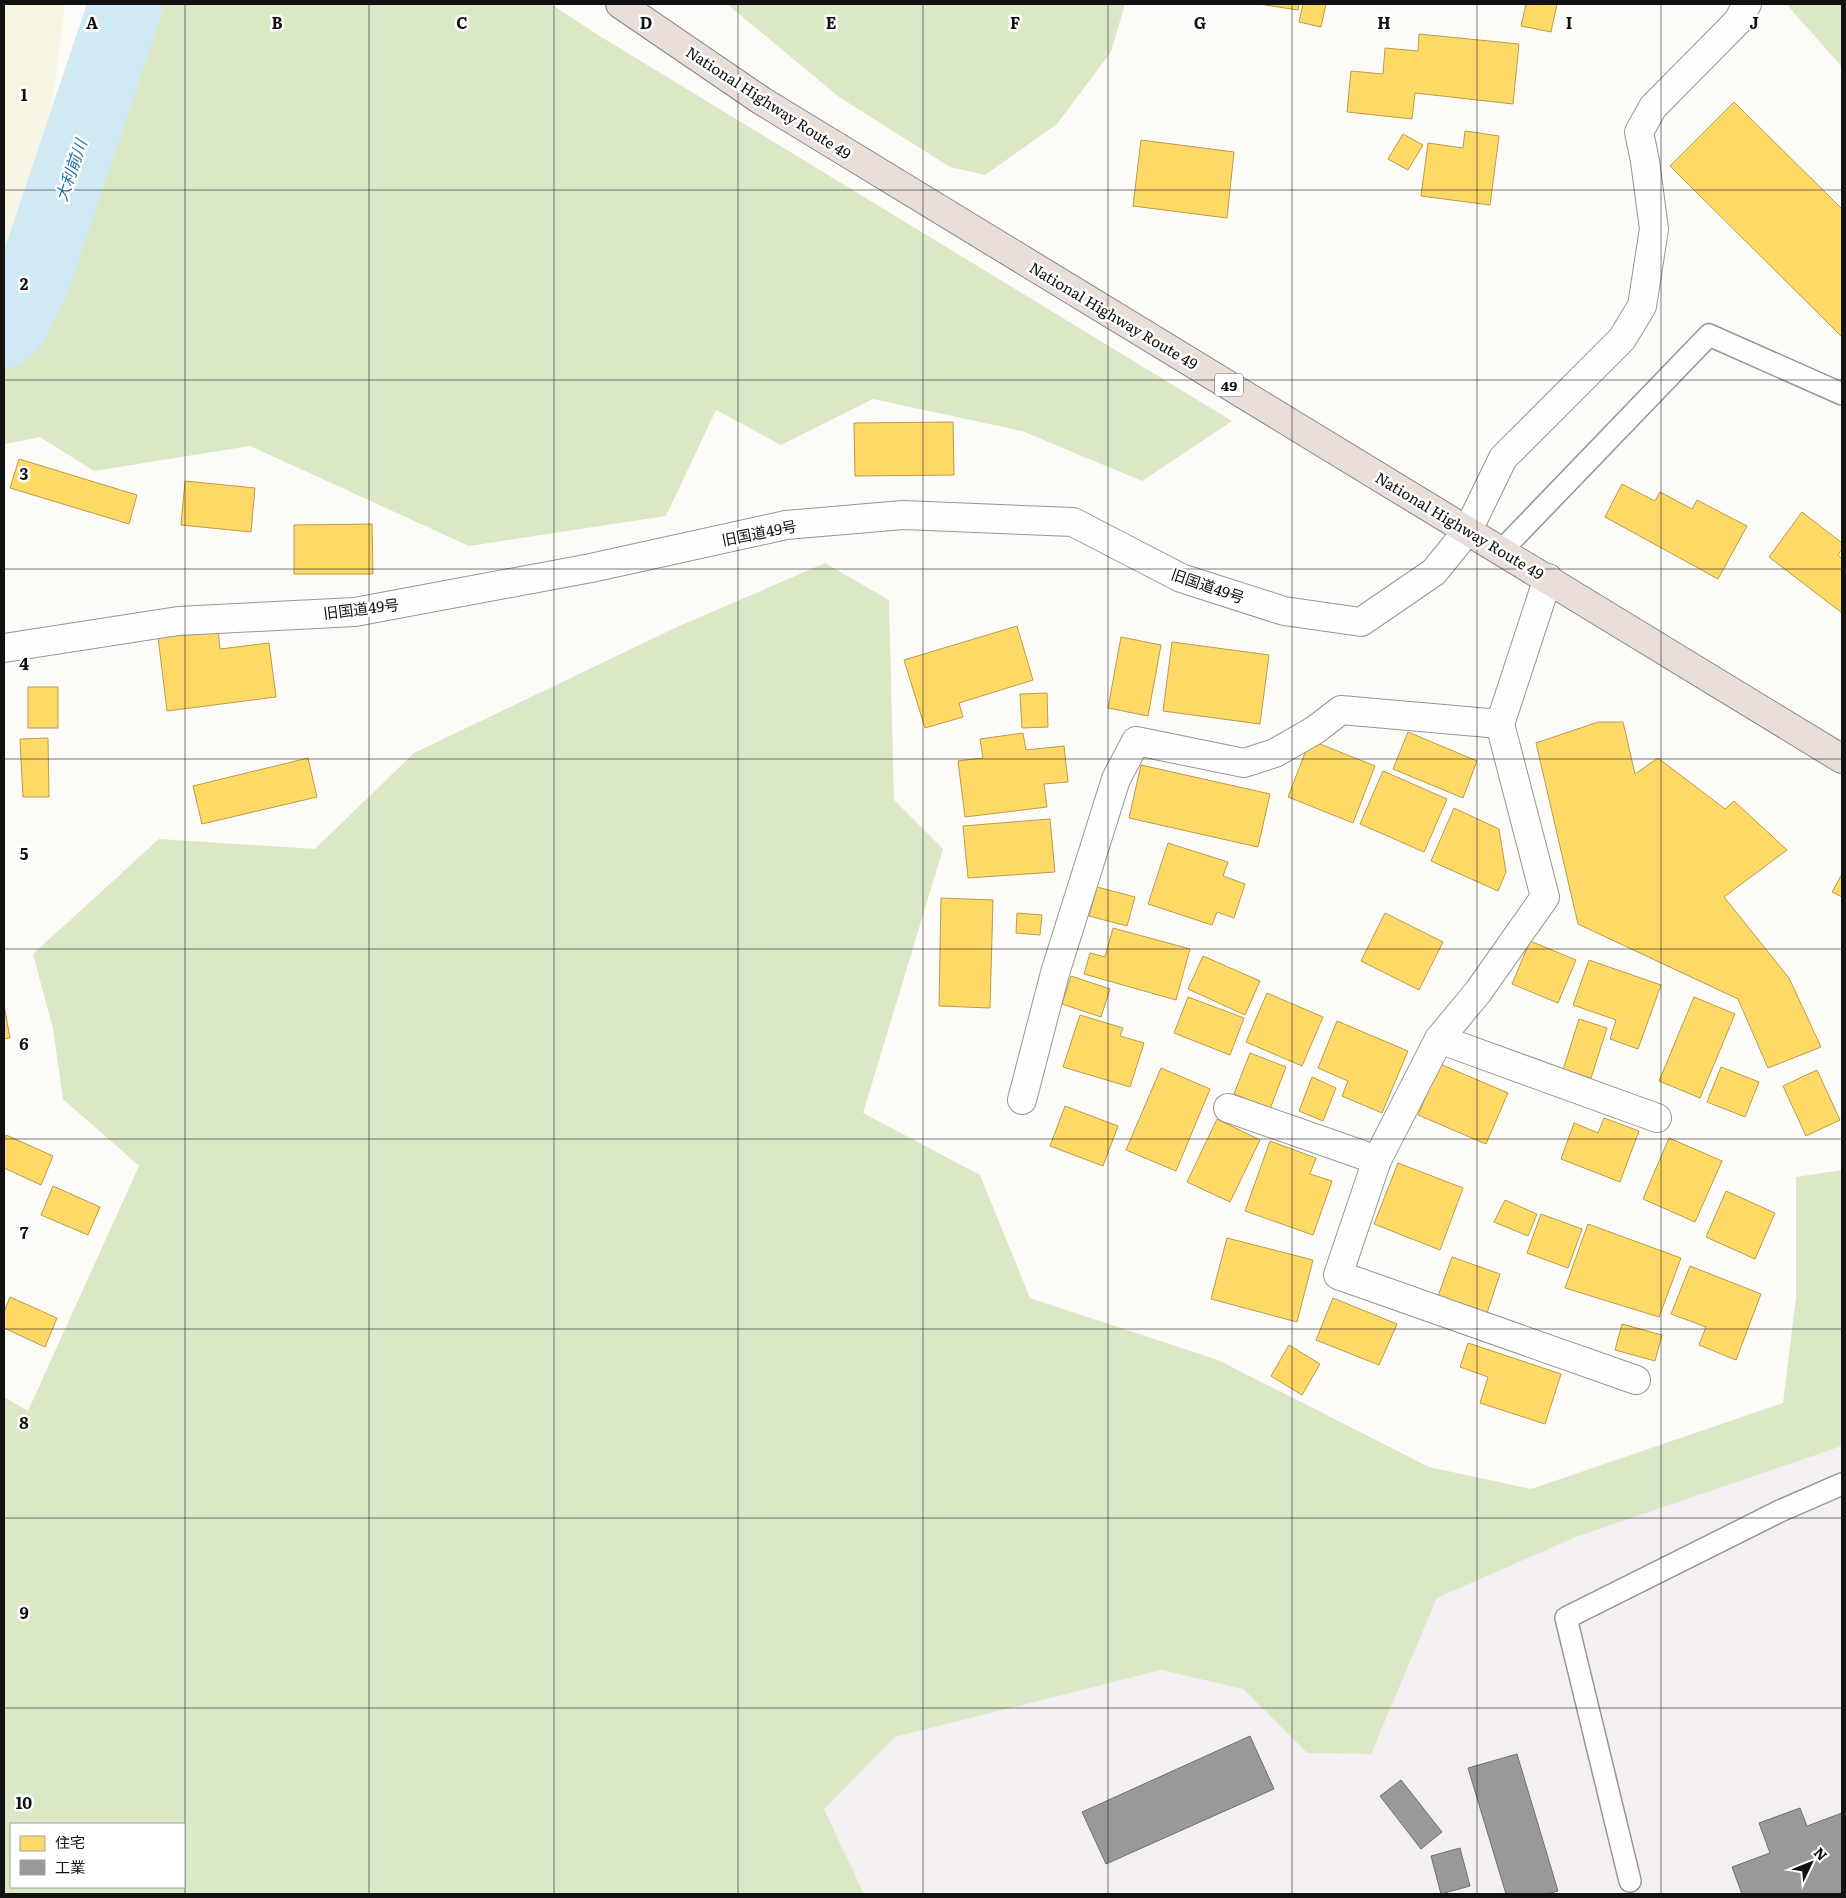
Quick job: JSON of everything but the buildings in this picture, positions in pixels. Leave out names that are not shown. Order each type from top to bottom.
[{"type":"highway","name":"National Highway Route 49","points":[[620,4],[762,101],[1548,578],[1842,759]]},
{"type":"street","name":"旧国道49号","points":[[4,648],[178,621],[355,612],[591,568],[786,524],[903,515],[1073,522],[1181,578],[1284,611],[1361,622],[1434,572],[1468,530],[1503,458],[1622,338],[1642,306],[1654,229],[1639,132],[1653,107],[1738,21],[1746,4]]},
{"type":"street","points":[[1548,578],[1500,724],[1545,897],[1478,992],[1439,1039],[1377,1160],[1338,1274],[1636,1380]]},
{"type":"street","points":[[1022,1100],[1055,973],[1116,778],[1136,741],[1244,763],[1275,753],[1315,730],[1341,710],[1500,724]]},
{"type":"street","points":[[1439,1039],[1657,1118]]},
{"type":"street","points":[[1228,1108],[1377,1160]]},
{"type":"lane","points":[[1502,550],[1709,335],[1842,394]]},
{"type":"lane","points":[[1630,1881],[1566,1618],[1780,1512],[1842,1484]]},
{"type":"shaded area","points":[[4,4],[65,4],[46,150],[4,284]]},
{"type":"shaded area","points":[[1842,1446],[1842,1894],[864,1894],[824,1809],[895,1737],[1161,1670],[1243,1689],[1307,1753],[1371,1754],[1437,1598],[1576,1537]]},
{"type":"green space","points":[[148,4],[551,4],[598,35],[1232,421],[1142,481],[1022,431],[873,399],[781,445],[716,410],[666,516],[469,546],[250,446],[94,471],[40,437],[4,444],[4,343],[75,230]]},
{"type":"green space","points":[[727,4],[1125,4],[1111,52],[1057,124],[985,175],[950,167],[839,97]]},
{"type":"green space","points":[[1788,4],[1842,4],[1842,67],[1788,6]]},
{"type":"green space","points":[[825,563],[889,600],[894,800],[943,849],[863,1113],[980,1175],[1030,1298],[1218,1360],[1429,1467],[1531,1489],[1783,1403],[1796,1297],[1796,1177],[1842,1170],[1842,1446],[1576,1537],[1437,1598],[1371,1754],[1307,1753],[1243,1689],[1161,1670],[895,1737],[824,1809],[864,1894],[4,1894],[4,1397],[28,1411],[139,1166],[63,1099],[53,1029],[33,954],[159,839],[315,849],[414,753],[677,627]]},
{"type":"waterway","name":"大利前川","points":[[4,331],[11,323],[32,283],[126,4]]}]
